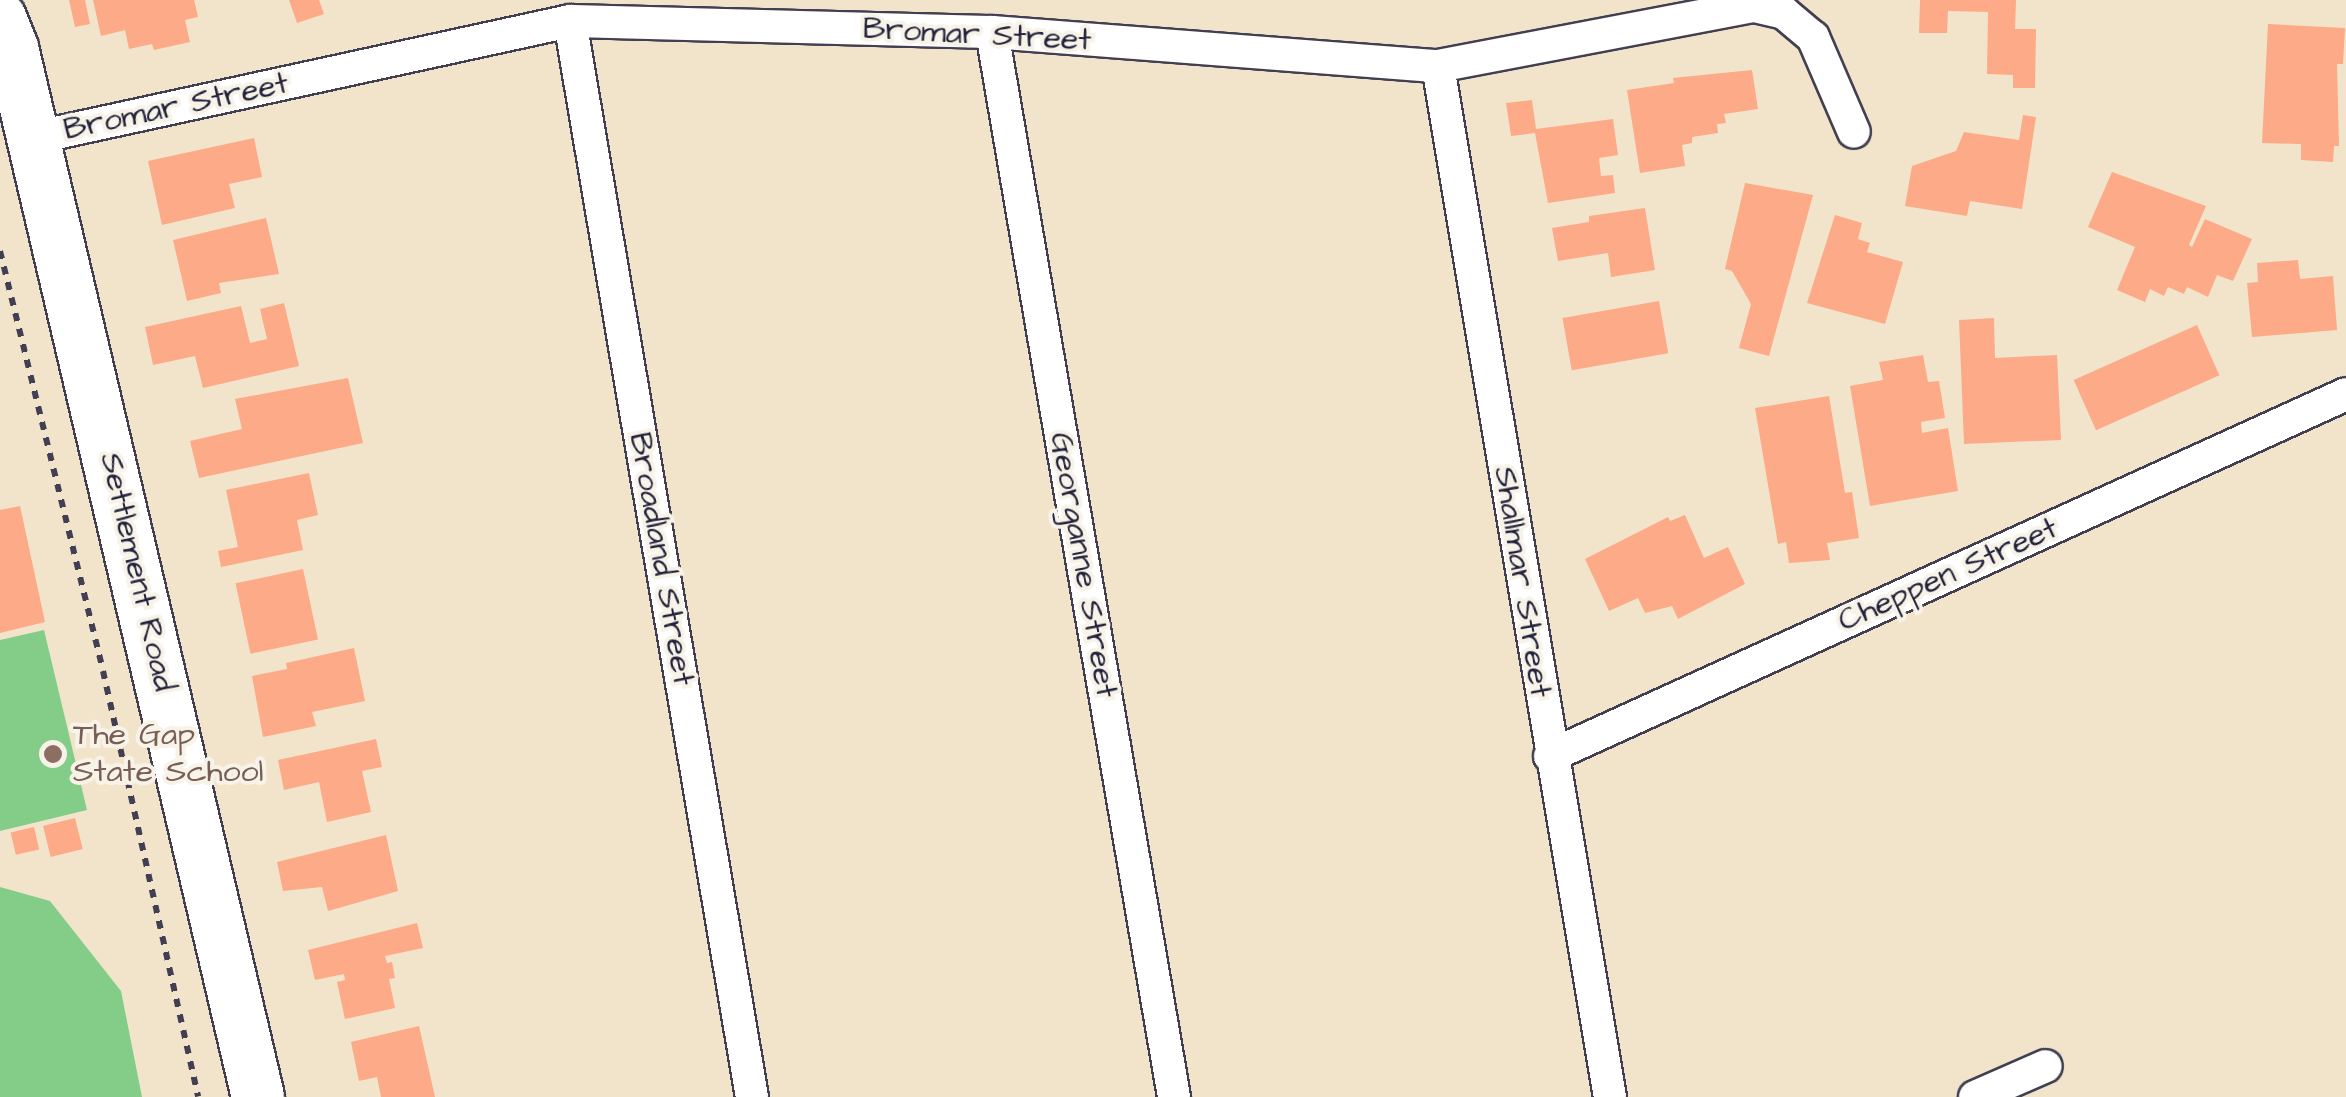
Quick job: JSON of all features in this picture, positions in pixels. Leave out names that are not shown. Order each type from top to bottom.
[{"type":"main road","name":"Settlement Road","points":[[7,22],[258,1097]]},
{"type":"street","name":"Bromar Street","points":[[34,138],[570,22],[992,32],[1438,66],[1754,6],[1784,13],[1813,37],[1854,132]]},
{"type":"street","name":"Broadland Street","points":[[570,22],[752,1097]]},
{"type":"street","name":"Georganne Street","points":[[992,32],[1174,1097]]},
{"type":"street","name":"Shallmar Street","points":[[1438,66],[1550,756],[1610,1097]]},
{"type":"street","name":"Cheppen Street","points":[[1550,756],[2346,394]]},
{"type":"street","points":[[1976,1097],[2046,1066]]},
{"type":"path","points":[[0,252],[103,671],[198,1097]]},
{"type":"green space","points":[[44,630],[87,810],[0,831],[0,640]]},
{"type":"green space","points":[[0,887],[50,901],[121,991],[142,1097],[0,1097]]},
{"type":"building","points":[[69,0],[85,0],[90,24],[75,27]]},
{"type":"building","points":[[93,0],[194,0],[198,17],[185,20],[190,42],[154,50],[152,44],[129,49],[125,30],[101,36]]},
{"type":"building","points":[[289,0],[319,0],[324,14],[297,23]]},
{"type":"building","points":[[1920,0],[2016,0],[2015,29],[2036,29],[2035,88],[2013,88],[2013,75],[1987,74],[1988,12],[1948,11],[1947,33],[1919,33]]},
{"type":"building","points":[[2268,24],[2345,28],[2343,64],[2337,64],[2339,146],[2334,146],[2333,162],[2301,160],[2301,144],[2262,143]]},
{"type":"building","points":[[1752,70],[1758,109],[1724,114],[1726,123],[1717,124],[1718,133],[1692,137],[1692,143],[1682,145],[1685,166],[1640,173],[1627,90],[1674,83],[1673,78]]},
{"type":"building","points":[[1532,100],[1536,129],[1613,119],[1618,155],[1599,158],[1601,176],[1613,175],[1615,193],[1548,203],[1535,133],[1511,136],[1506,103]]},
{"type":"building","points":[[2023,115],[2036,117],[2022,209],[1970,201],[1967,216],[1905,206],[1912,166],[1956,151],[1964,132],[2019,140]]},
{"type":"building","points":[[254,138],[262,177],[229,184],[235,208],[162,225],[148,161]]},
{"type":"building","points":[[2112,172],[2206,206],[2189,245],[2192,247],[2205,219],[2252,239],[2233,281],[2217,275],[2208,297],[2187,287],[2184,294],[2168,287],[2164,296],[2150,289],[2145,302],[2117,290],[2135,247],[2088,227]]},
{"type":"building","points":[[1745,183],[1813,195],[1769,356],[1739,348],[1751,304],[1732,271],[1725,269]]},
{"type":"building","points":[[1645,208],[1655,270],[1611,277],[1608,253],[1558,261],[1552,228],[1589,222],[1589,216]]},
{"type":"building","points":[[1835,215],[1862,223],[1858,239],[1870,243],[1867,252],[1903,262],[1885,324],[1807,303]]},
{"type":"building","points":[[266,218],[279,274],[219,283],[221,293],[187,301],[173,240]]},
{"type":"building","points":[[2298,260],[2300,279],[2333,276],[2337,330],[2252,337],[2247,283],[2258,282],[2257,263]]},
{"type":"building","points":[[1659,301],[1668,353],[1572,370],[1562,318]]},
{"type":"building","points":[[284,303],[299,366],[203,388],[195,356],[153,365],[145,327],[241,306],[250,343],[267,339],[260,309]]},
{"type":"building","points":[[1994,318],[1995,358],[2057,355],[2061,440],[1964,444],[1959,320]]},
{"type":"building","points":[[2197,325],[2219,375],[2096,430],[2074,380]]},
{"type":"building","points":[[1923,355],[1928,382],[1939,381],[1945,418],[1921,422],[1922,433],[1948,428],[1958,491],[1870,506],[1850,386],[1883,380],[1879,362]]},
{"type":"building","points":[[348,378],[363,443],[199,478],[190,441],[242,429],[235,399]]},
{"type":"building","points":[[1829,396],[1845,493],[1852,492],[1859,538],[1827,543],[1830,560],[1789,563],[1786,542],[1778,544],[1755,408]]},
{"type":"building","points":[[309,473],[318,515],[297,520],[303,550],[221,567],[218,551],[238,547],[226,490]]},
{"type":"building","points":[[20,506],[45,622],[0,633],[0,510]]},
{"type":"building","points":[[1685,515],[1704,558],[1728,547],[1745,584],[1678,619],[1672,606],[1645,613],[1638,598],[1609,611],[1585,559],[1668,517],[1670,521]]},
{"type":"building","points":[[303,569],[318,639],[250,654],[236,583]]},
{"type":"building","points":[[354,648],[365,701],[312,712],[316,726],[263,737],[252,676],[287,669],[286,663]]},
{"type":"building","points":[[376,739],[382,767],[362,771],[371,812],[327,822],[319,782],[284,790],[278,760]]},
{"type":"building","points":[[75,818],[83,849],[51,857],[43,826]]},
{"type":"building","points":[[34,827],[39,849],[16,855],[11,832]]},
{"type":"building","points":[[386,835],[398,891],[328,911],[322,887],[283,891],[277,862]]},
{"type":"building","points":[[417,923],[423,948],[385,956],[387,963],[392,962],[395,978],[389,979],[395,1008],[345,1019],[337,982],[345,980],[344,974],[315,980],[308,950]]},
{"type":"building","points":[[419,1026],[435,1097],[381,1097],[377,1077],[359,1081],[351,1042]]},
{"type":"place","name":"The Gap State School","points":[[53,754]]}]
